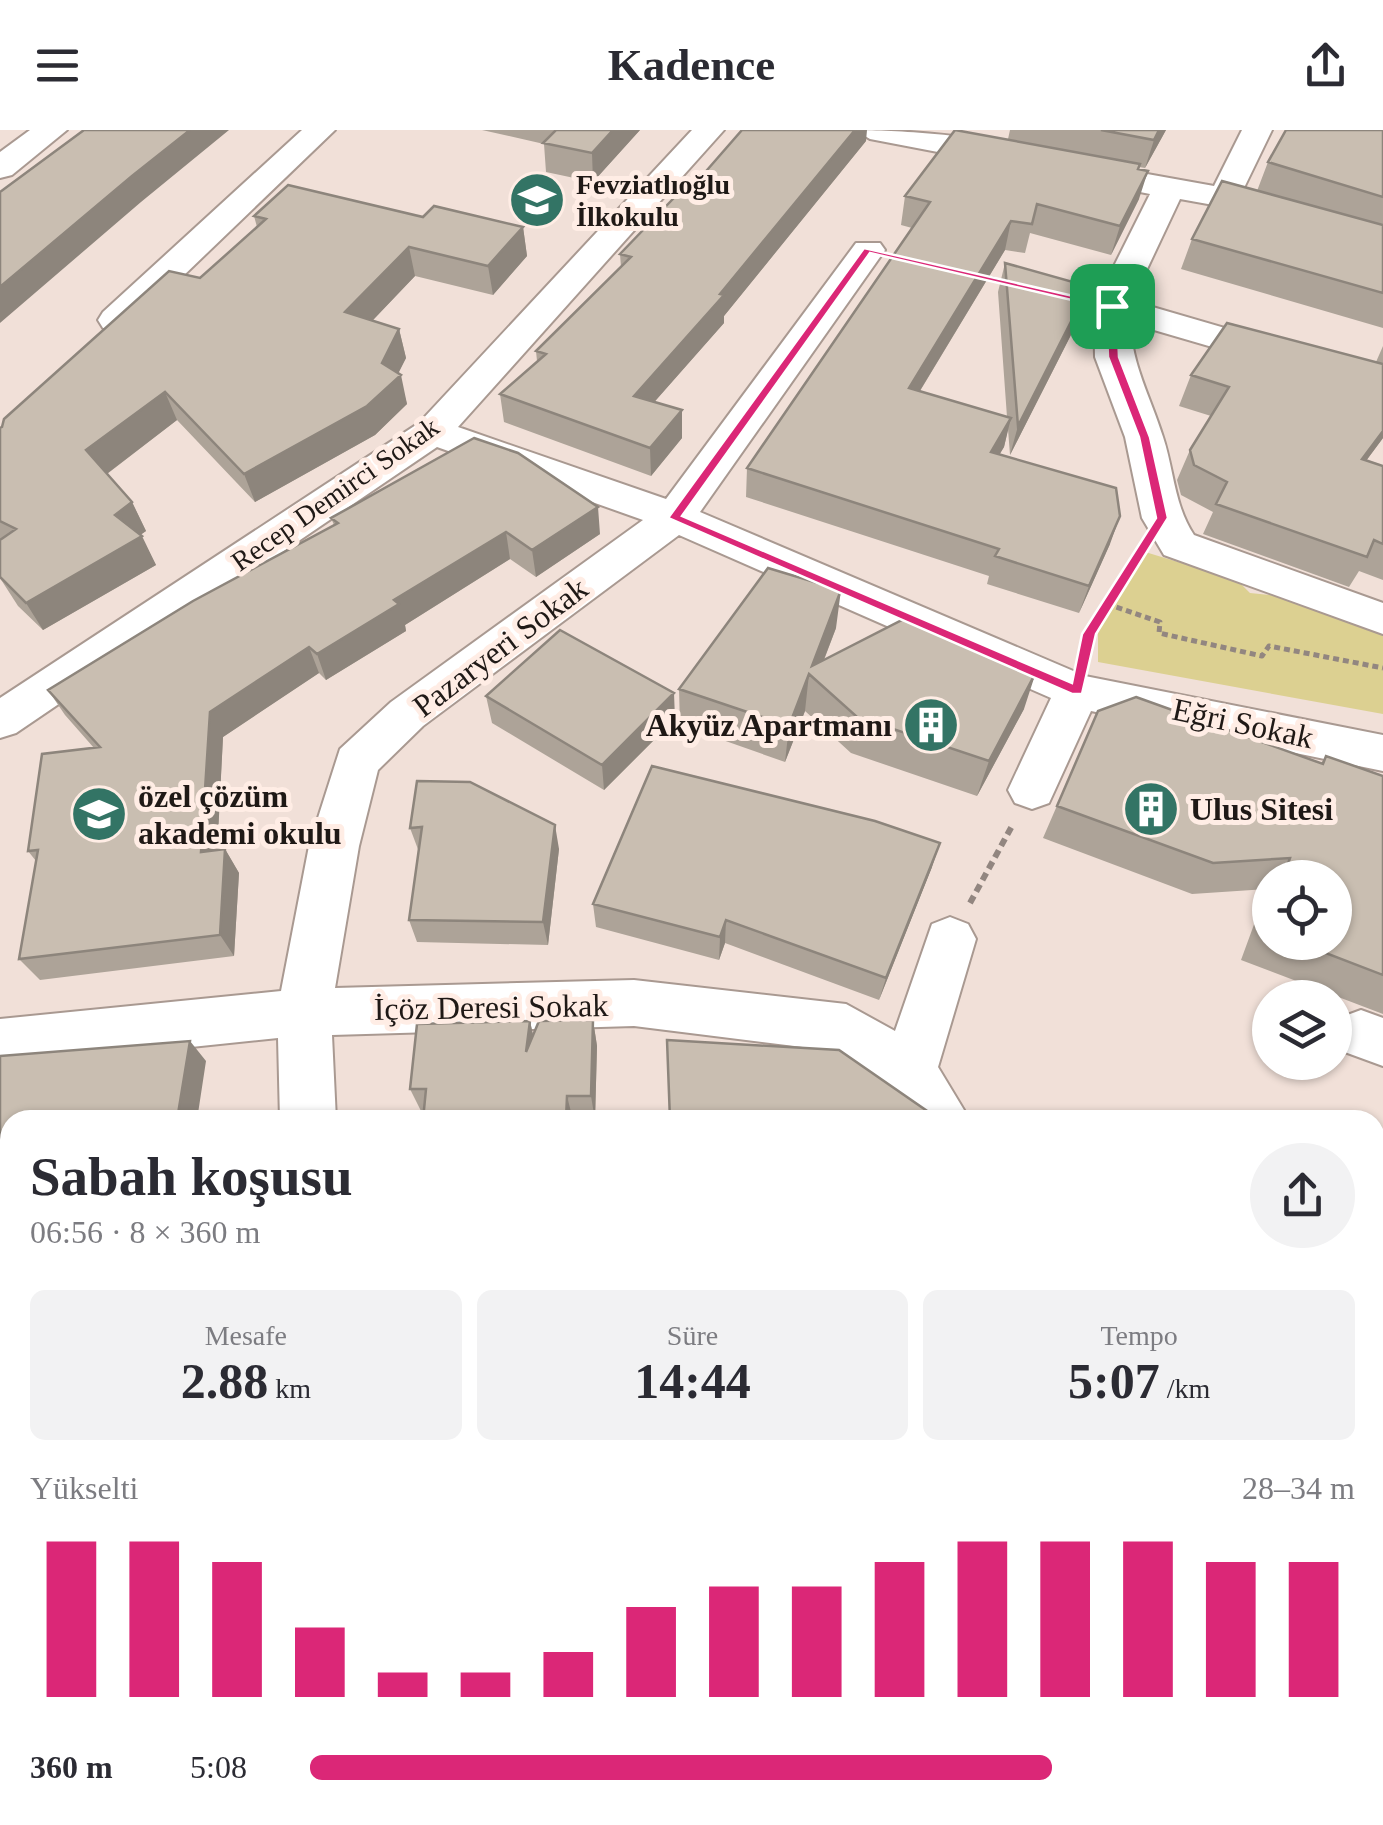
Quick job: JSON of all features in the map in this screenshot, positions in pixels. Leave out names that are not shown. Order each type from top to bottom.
[{"type":"main road","points":[[0,168],[64,136]]},
{"type":"main road","points":[[0,201],[64,136]]},
{"type":"street","points":[[87,346],[320,130]]},
{"type":"street","name":"Recep Demirci Sokak","points":[[0,721],[433,432],[708,130]]},
{"type":"street","points":[[870,130],[1038,163]]},
{"type":"street","points":[[1224,196],[1257,130]]},
{"type":"street","points":[[1113,177],[1224,196],[1383,247]]},
{"type":"street","points":[[1169,188],[1112,306],[1114,357],[1144,437],[1162,518],[1179,544],[1212,560],[1383,619]]},
{"type":"street","name":"Pazaryeri Sokak","points":[[308,1110],[304,1012],[334,846],[357,762],[407,714],[674,518],[868,250]]},
{"type":"street","points":[[1112,306],[1383,386]]},
{"type":"street","name":"Eğri Sokak","points":[[433,432],[674,518],[1077,691],[1383,753]]},
{"type":"street","points":[[1032,790],[1077,691]]},
{"type":"street","points":[[909,1071],[950,939]]},
{"type":"street","name":"İçöz Deresi Sokak","points":[[0,1043],[304,1012],[634,1003],[846,1028],[909,1071],[935,1110]]},
{"type":"path","points":[[980,276],[1018,284]]},
{"type":"path","points":[[1077,691],[1089,634],[1162,518]]},
{"type":"path","points":[[1107,604],[1160,622],[1158,632],[1262,656],[1269,646],[1383,668]]},
{"type":"path","points":[[950,939],[1032,790]]},
{"type":"shaded area","points":[[1142,551],[1237,580],[1250,593],[1278,596],[1383,632],[1383,714],[1098,662],[1098,618]]},
{"type":"building","points":[[84,130],[190,130],[0,287],[0,192]]},
{"type":"building","points":[[556,130],[613,130],[592,153],[543,143]]},
{"type":"building","points":[[742,130],[855,130],[720,294],[724,295],[634,396],[682,410],[650,448],[500,394],[546,354],[536,351],[631,257],[620,254],[695,176],[701,177]]},
{"type":"building","points":[[955,130],[1140,164],[1138,169],[1148,171],[1120,226],[1037,204],[1032,224],[1011,221],[909,388],[1011,418],[991,452],[1116,488],[1120,516],[1089,586],[995,556],[999,549],[747,468],[930,202],[905,196]]},
{"type":"building","points":[[1101,130],[1159,130],[1154,140]]},
{"type":"building","points":[[1286,130],[1383,130],[1383,197],[1268,162]]},
{"type":"building","points":[[1222,181],[1383,225],[1383,293],[1192,239]]},
{"type":"building","points":[[288,185],[423,217],[434,206],[523,227],[488,266],[409,247],[345,312],[399,329],[382,363],[401,375],[367,406],[244,474],[165,392],[86,450],[132,502],[115,515],[142,536],[26,603],[0,577],[0,540],[16,529],[0,521],[0,428],[4,419],[169,271],[200,278],[266,219],[254,216]]},
{"type":"building","points":[[1005,263],[1073,282],[1083,298],[1018,426]]},
{"type":"building","points":[[1227,323],[1383,364],[1383,431],[1362,459],[1383,466],[1383,544],[1374,540],[1367,557],[1216,504],[1227,482],[1194,465],[1190,450],[1229,387],[1191,375]]},
{"type":"building","points":[[474,438],[518,453],[598,507],[532,550],[506,532],[394,600],[399,604],[317,654],[309,647],[210,712],[201,852],[225,849],[220,935],[19,959],[38,850],[28,851],[42,754],[100,747],[48,690],[193,601],[338,523],[331,518]]},
{"type":"building","points":[[768,568],[841,590],[812,666],[908,617],[1036,672],[989,761],[857,717],[809,674],[789,726],[679,689]]},
{"type":"building","points":[[560,630],[674,693],[602,765],[486,696]]},
{"type":"building","points":[[1136,697],[1323,764],[1326,756],[1383,776],[1383,975],[1344,960],[1352,960],[1352,860],[1290,858],[1213,863],[1057,806],[1098,711]]},
{"type":"building","points":[[652,766],[875,821],[940,843],[886,978],[726,920],[720,937],[593,904]]},
{"type":"building","points":[[417,781],[470,782],[555,825],[543,922],[409,920],[422,827],[410,828]]},
{"type":"building","points":[[593,1020],[591,1096],[567,1096],[566,1110],[424,1110],[426,1089],[410,1089],[417,1024],[530,1021],[526,1052],[539,1021]]},
{"type":"building","points":[[667,1040],[839,1050],[926,1110],[670,1110]]},
{"type":"building","points":[[190,1041],[179,1110],[0,1110],[0,1056]]},
{"type":"place","name":"Fevziatlıoğlu İlkokulu","points":[[537,200]]},
{"type":"place","name":"Akyüz Apartmanı","points":[[931,725]]},
{"type":"place","name":"Ulus Sitesi","points":[[1151,809]]},
{"type":"place","name":"özel çözüm akademi okulu","points":[[99,814]]},
{"type":"route","points":[[868,250],[1112,306],[1114,357],[1144,437],[1162,518],[1089,634],[1077,691],[674,518],[868,250]]}]
